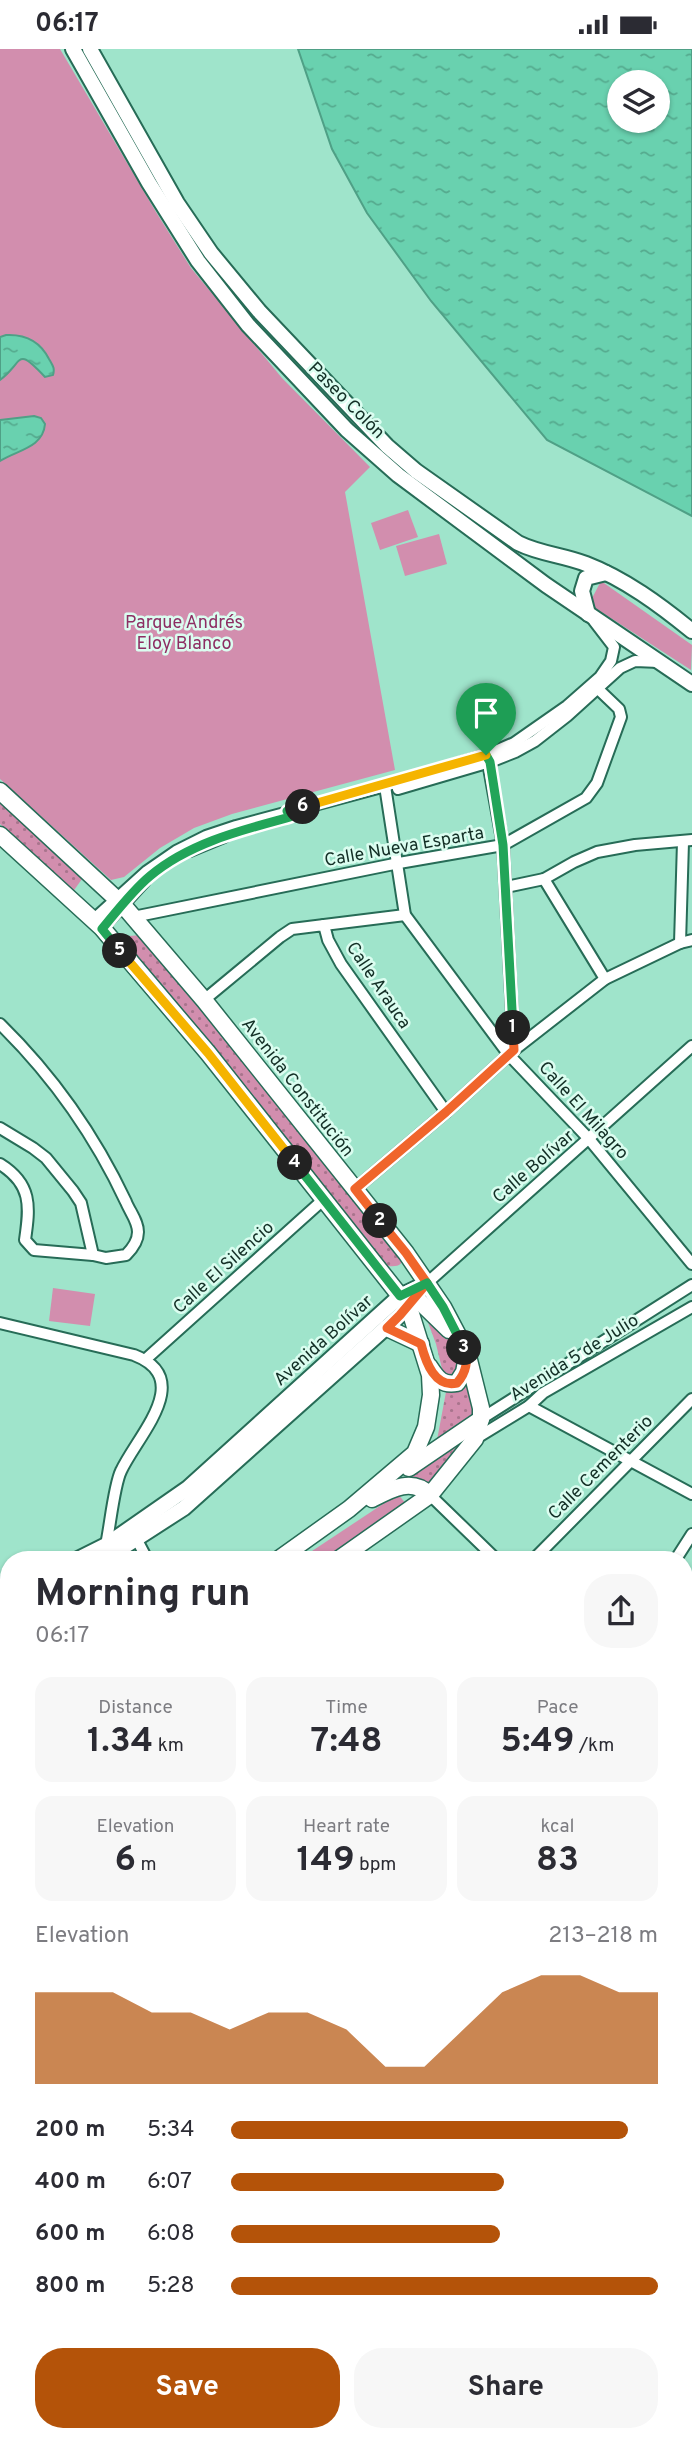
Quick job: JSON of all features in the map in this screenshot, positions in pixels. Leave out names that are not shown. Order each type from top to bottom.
[{"type":"main road","name":"Avenida Constitución","points":[[0,791],[124,907],[204,1000],[406,1253],[427,1283],[464,1348],[481,1408],[475,1439],[430,1495],[350,1551]]},
{"type":"main road","points":[[0,835],[98,924],[208,1053],[323,1200],[408,1300],[464,1348],[460,1380],[449,1385],[437,1379],[422,1348],[387,1328]]},
{"type":"main road","points":[[349,1509],[415,1454],[422,1440],[431,1395],[429,1375],[408,1300]]},
{"type":"main road","points":[[290,1551],[481,1419]]},
{"type":"main road","points":[[349,1509],[403,1485],[422,1489],[430,1495]]},
{"type":"street","name":"Paseo Colón","points":[[73,49],[178,231],[216,285],[266,345],[368,451],[588,614],[692,684]]},
{"type":"street","name":"Paseo Colón","points":[[93,50],[177,203],[211,253],[259,311],[387,446],[416,471],[518,543],[606,573],[646,597],[692,631]]},
{"type":"street","points":[[488,758],[532,732],[567,706],[600,677],[611,661],[614,647],[588,614],[582,591],[586,578],[606,573]]},
{"type":"street","points":[[98,924],[124,907],[150,876],[178,857],[239,831],[288,814],[386,789],[488,758],[535,741],[628,663],[642,660],[663,663],[692,676]]},
{"type":"street","name":"Calle Nueva Esparta","points":[[124,907],[503,845],[586,798],[597,783],[621,717],[619,709],[597,688]]},
{"type":"street","points":[[488,758],[503,845],[511,1052]]},
{"type":"street","points":[[204,1000],[279,937],[300,927],[405,915],[386,789]]},
{"type":"street","points":[[506,887],[544,879],[586,855],[597,852],[635,845],[687,841],[680,943]]},
{"type":"street","points":[[544,879],[605,979]]},
{"type":"street","name":"Calle El Milagro","points":[[405,915],[511,1052],[589,1139],[692,1264]]},
{"type":"street","name":"Calle Arauca","points":[[324,925],[328,940],[341,964],[446,1112]]},
{"type":"street","points":[[355,1189],[446,1112],[511,1052],[605,979],[680,943],[692,940]]},
{"type":"street","points":[[0,1024],[66,1100],[92,1138],[136,1221],[136,1241],[126,1255],[106,1258],[34,1249],[25,1240],[28,1201],[24,1186],[12,1172],[0,1164]]},
{"type":"street","name":"Calle Bolívar","points":[[427,1283],[692,1046]]},
{"type":"street","points":[[0,1128],[40,1153],[73,1191],[81,1203],[93,1255]]},
{"type":"street","name":"Calle El Silencio","points":[[146,1359],[323,1200]]},
{"type":"street","name":"Avenida Bolívar","points":[[107,1551],[188,1488],[427,1283]]},
{"type":"street","name":"Avenida 5 de Julio","points":[[481,1419],[692,1285]]},
{"type":"street","name":"Avenida Bolívar","points":[[109,1551],[137,1540],[202,1493],[387,1328],[408,1300]]},
{"type":"street","name":"Avenida 5 de Julio","points":[[475,1439],[529,1406],[543,1394],[692,1307]]},
{"type":"street","points":[[0,1323],[134,1355],[146,1359],[157,1371],[162,1382],[162,1397],[119,1473],[106,1551]]},
{"type":"street","name":"Calle Cementerio","points":[[542,1551],[692,1399]]},
{"type":"street","points":[[529,1406],[692,1494]]},
{"type":"street","points":[[430,1495],[488,1551]]},
{"type":"street","points":[[682,1551],[692,1534]]},
{"type":"street","points":[[137,1540],[143,1551]]},
{"type":"green space","name":"Parque Andrés Eloy Blanco","points":[[0,49],[60,49],[191,268],[282,378],[370,467],[345,492],[395,770],[232,814],[194,828],[160,848],[124,877],[111,880],[0,779]]},
{"type":"green space","points":[[408,510],[418,537],[380,550],[371,523]]},
{"type":"green space","points":[[439,534],[447,564],[405,576],[396,546]]},
{"type":"green space","points":[[601,581],[692,645],[691,670],[589,604]]},
{"type":"green space","points":[[0,801],[82,879],[72,893],[0,824]]},
{"type":"green space","points":[[142,935],[405,1255],[400,1265],[388,1266],[129,951],[126,941],[129,936]]},
{"type":"green space","points":[[53,1288],[95,1294],[90,1326],[49,1321]]},
{"type":"green space","points":[[423,1309],[441,1327],[455,1349],[462,1365],[455,1378],[444,1377]]},
{"type":"green space","points":[[471,1380],[480,1410],[440,1443],[437,1440],[446,1392],[458,1391]]},
{"type":"green space","points":[[460,1442],[430,1483],[408,1475]]},
{"type":"green space","points":[[398,1494],[406,1504],[336,1551],[312,1551]]},
{"type":"water","points":[[298,49],[692,49],[692,516],[547,440],[431,301],[367,213],[332,149]]},
{"type":"water","points":[[0,337],[26,337],[37,343],[53,365],[53,375],[45,377],[24,359],[0,380]]},
{"type":"water","points":[[34,416],[41,418],[45,424],[40,438],[0,461],[0,420]]},
{"type":"route","points":[[486,755],[378,788],[287,811],[290,817],[211,842],[178,857],[150,876],[102,929],[208,1053],[400,1296],[427,1283],[443,1307],[468,1356],[460,1380],[449,1385],[437,1379],[429,1367],[421,1344],[387,1328],[427,1283],[355,1189],[514,1050],[503,845],[490,762],[486,755]]}]
